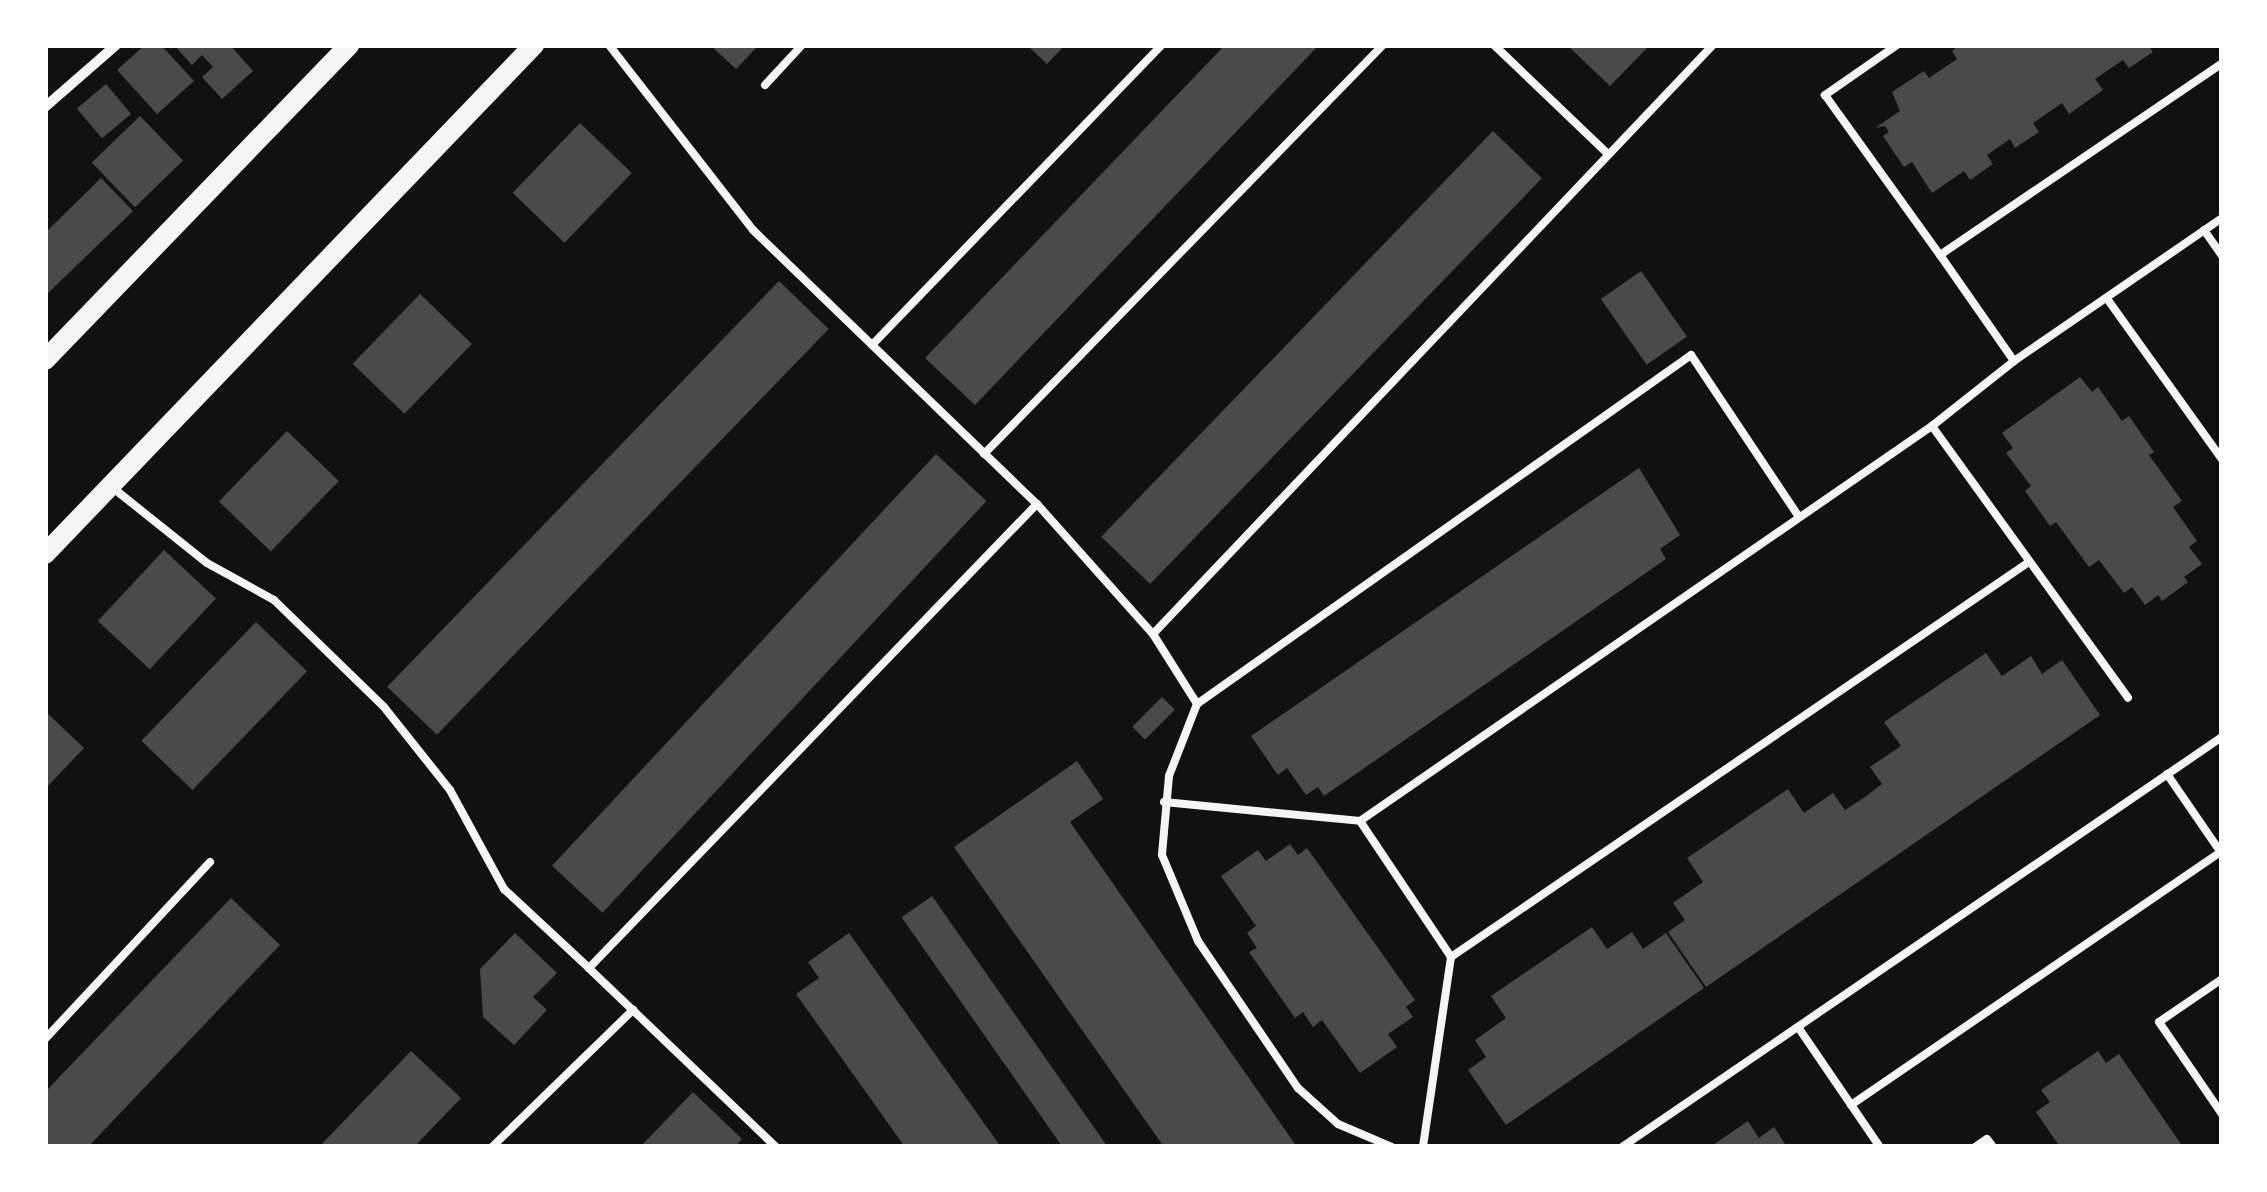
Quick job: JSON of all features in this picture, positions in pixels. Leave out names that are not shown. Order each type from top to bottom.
[{"type":"main road","points":[[45,360],[350,45]]},
{"type":"main road","points":[[45,554],[534,45]]},
{"type":"street","points":[[45,106],[116,45]]},
{"type":"lane","points":[[609,45],[753,230],[1037,504],[1153,634],[1196,704]]},
{"type":"lane","points":[[765,85],[802,45]]},
{"type":"lane","points":[[872,345],[1162,45]]},
{"type":"lane","points":[[984,454],[1383,45]]},
{"type":"lane","points":[[1494,45],[1607,153]]},
{"type":"lane","points":[[1153,634],[1712,45]]},
{"type":"lane","points":[[1897,45],[1825,94],[2014,361]]},
{"type":"lane","points":[[1940,256],[2222,63]]},
{"type":"lane","points":[[1164,802],[1360,821],[1932,426],[2014,361],[2222,218]]},
{"type":"lane","points":[[2204,230],[2222,256]]},
{"type":"lane","points":[[2108,300],[2222,459]]},
{"type":"lane","points":[[1392,1147],[1338,1124],[1298,1088],[1198,941],[1162,855],[1169,776],[1196,704],[1691,355],[1798,517]]},
{"type":"lane","points":[[1932,426],[2128,698]]},
{"type":"lane","points":[[110,486],[206,564],[274,600],[384,707],[450,790],[504,890],[776,1147]]},
{"type":"lane","points":[[589,968],[1037,504]]},
{"type":"lane","points":[[1451,958],[2029,562]]},
{"type":"lane","points":[[1622,1147],[2222,736]]},
{"type":"lane","points":[[1851,1105],[2221,853],[2167,774]]},
{"type":"lane","points":[[1360,821],[1451,958],[1423,1147]]},
{"type":"lane","points":[[45,1039],[210,862]]},
{"type":"lane","points":[[2222,979],[2159,1022],[2222,1114]]},
{"type":"lane","points":[[492,1147],[633,1010]]},
{"type":"lane","points":[[1798,1027],[1880,1147]]},
{"type":"lane","points":[[1975,1147],[1987,1138],[1993,1147]]},
{"type":"building","points":[[145,45],[161,45],[194,81],[157,114],[117,70]]},
{"type":"building","points":[[174,45],[230,45],[253,71],[222,99],[202,77],[213,67],[202,55],[192,65]]},
{"type":"building","points":[[710,45],[759,45],[736,69]]},
{"type":"building","points":[[1027,45],[1065,45],[1047,64]]},
{"type":"building","points":[[1225,45],[1319,45],[975,405],[925,358]]},
{"type":"building","points":[[1567,45],[1650,45],[1610,86]]},
{"type":"building","points":[[1960,45],[2148,45],[2153,52],[2129,68],[2123,60],[2095,79],[2103,90],[2069,114],[2062,103],[2033,123],[2039,132],[2015,148],[2010,139],[1987,155],[1993,164],[1970,180],[1964,171],[1932,193],[1912,162],[1904,167],[1883,136],[1889,132],[1885,126],[1875,128],[1900,111],[1892,92],[1924,71],[1929,78],[1957,59],[1952,51]]},
{"type":"building","points":[[106,84],[131,114],[102,138],[77,108]]},
{"type":"building","points":[[140,116],[183,161],[135,207],[92,163]]},
{"type":"building","points":[[580,123],[632,173],[564,243],[513,193]]},
{"type":"building","points":[[1493,131],[1542,178],[1150,584],[1101,537]]},
{"type":"building","points":[[101,178],[133,211],[45,296],[45,233]]},
{"type":"building","points":[[1641,271],[1687,337],[1647,365],[1601,299]]},
{"type":"building","points":[[779,281],[829,329],[437,735],[387,687]]},
{"type":"building","points":[[420,294],[472,344],[404,414],[353,364]]},
{"type":"building","points":[[2080,377],[2092,392],[2098,387],[2122,421],[2129,416],[2154,452],[2149,455],[2182,501],[2173,507],[2197,541],[2189,547],[2202,564],[2184,577],[2188,582],[2162,601],[2158,595],[2145,605],[2132,587],[2124,593],[2099,560],[2089,567],[2056,522],[2050,526],[2025,491],[2031,486],[2006,453],[2013,448],[2002,433]]},
{"type":"building","points":[[287,431],[339,481],[271,552],[219,501]]},
{"type":"building","points":[[936,454],[986,501],[602,913],[552,866]]},
{"type":"building","points":[[1639,468],[1680,535],[1660,549],[1666,559],[1324,796],[1318,787],[1306,795],[1287,768],[1278,775],[1251,736]]},
{"type":"building","points":[[164,550],[216,598],[150,669],[98,621]]},
{"type":"building","points":[[256,622],[307,671],[192,790],[141,741]]},
{"type":"building","points":[[1986,653],[2002,676],[2031,656],[2042,674],[2062,660],[2100,715],[1706,987],[1668,932],[1685,920],[1673,903],[1703,882],[1687,858],[1788,789],[1804,813],[1833,793],[1845,810],[1865,797],[1882,784],[1870,767],[1901,746],[1884,722]]},
{"type":"building","points":[[1162,697],[1175,710],[1145,739],[1132,727]]},
{"type":"building","points":[[45,711],[84,748],[45,789]]},
{"type":"building","points":[[1077,761],[1103,799],[1070,822],[1297,1147],[1164,1147],[954,847]]},
{"type":"building","points":[[1290,844],[1298,855],[1307,848],[1415,1000],[1406,1007],[1413,1017],[1388,1034],[1397,1047],[1360,1073],[1322,1020],[1313,1027],[1303,1012],[1295,1018],[1249,952],[1257,948],[1247,933],[1256,926],[1221,876],[1258,850],[1266,861]]},
{"type":"building","points":[[932,896],[1108,1147],[1063,1147],[902,917]]},
{"type":"building","points":[[231,898],[280,945],[88,1147],[45,1147],[45,1092]]},
{"type":"building","points":[[1592,927],[1607,949],[1632,932],[1643,949],[1666,933],[1704,988],[1506,1125],[1468,1070],[1486,1057],[1475,1040],[1506,1018],[1491,996]]},
{"type":"building","points":[[515,933],[557,973],[533,997],[547,1010],[514,1045],[483,1017],[480,969]]},
{"type":"building","points":[[849,933],[1001,1147],[905,1147],[796,994],[819,978],[808,962]]},
{"type":"building","points":[[411,1051],[461,1098],[414,1147],[319,1147]]},
{"type":"building","points":[[2098,1051],[2106,1063],[2119,1054],[2183,1147],[2060,1147],[2036,1112],[2050,1102],[2041,1090]]},
{"type":"building","points":[[693,1092],[742,1139],[735,1147],[640,1147]]},
{"type":"building","points":[[1748,1121],[1759,1138],[1774,1127],[1787,1147],[1710,1147]]}]
